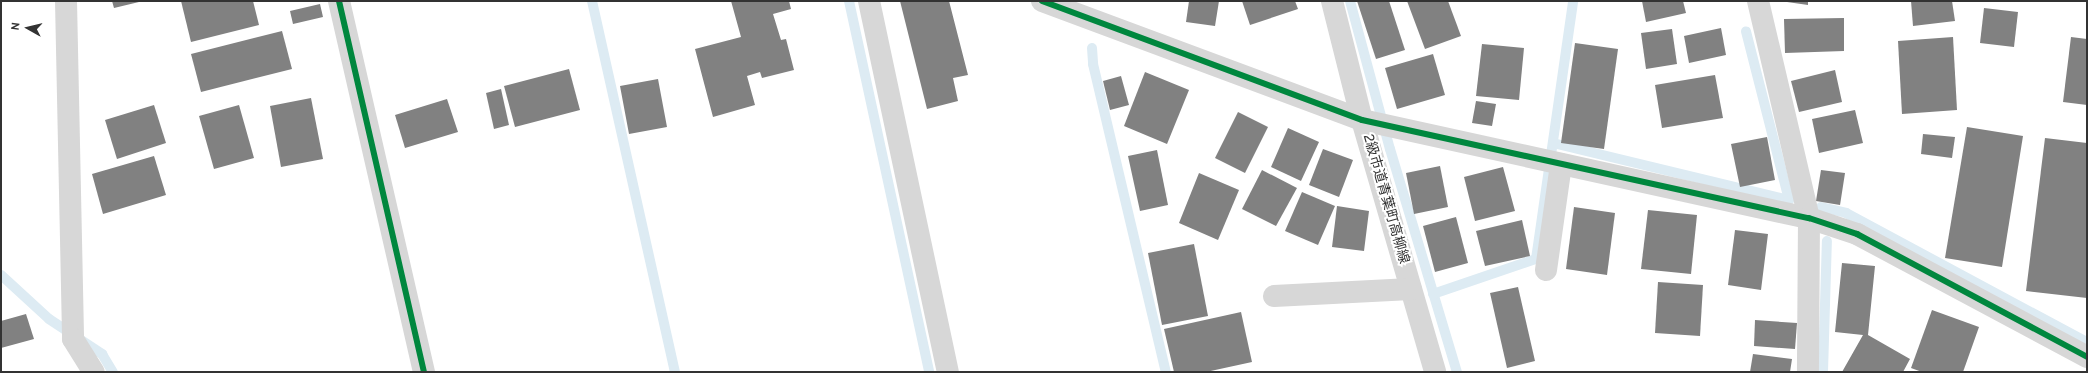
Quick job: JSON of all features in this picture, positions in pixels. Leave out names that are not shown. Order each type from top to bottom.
[{"type":"street","points":[[66,1],[73,339],[94,372]]},
{"type":"street","points":[[339,1],[424,372]]},
{"type":"street","points":[[869,1],[948,372]]},
{"type":"street","points":[[1042,1],[1362,120],[1809,218],[1857,234],[2087,357]]},
{"type":"street","name":"2級市道青葉町高柳線","points":[[1332,1],[1362,120],[1435,372]]},
{"type":"street","points":[[1758,1],[1809,218],[1808,372]]},
{"type":"street","points":[[1546,270],[1561,164]]},
{"type":"street","points":[[1274,296],[1411,289]]},
{"type":"building","points":[[112,1],[139,1],[139,2],[114,8]]},
{"type":"building","points":[[181,1],[253,1],[259,25],[191,42]]},
{"type":"building","points":[[731,1],[789,1],[791,9],[773,14],[781,40],[786,39],[794,70],[762,78],[760,72],[747,76],[755,105],[713,117],[695,49],[741,37]]},
{"type":"building","points":[[900,1],[949,1],[968,75],[953,78],[958,101],[927,109]]},
{"type":"building","points":[[1189,1],[1219,1],[1215,26],[1186,22]]},
{"type":"building","points":[[1242,1],[1295,1],[1298,9],[1250,25]]},
{"type":"building","points":[[1357,1],[1389,1],[1405,50],[1376,59]]},
{"type":"building","points":[[1407,1],[1448,1],[1461,36],[1425,49]]},
{"type":"building","points":[[1642,1],[1683,1],[1686,13],[1646,22]]},
{"type":"building","points":[[1780,1],[1808,1],[1808,5]]},
{"type":"building","points":[[1911,1],[1952,1],[1955,21],[1913,26]]},
{"type":"building","points":[[320,4],[323,17],[293,24],[290,11]]},
{"type":"building","points":[[1984,8],[2018,12],[2014,47],[1980,43]]},
{"type":"building","points":[[1844,18],[1844,51],[1785,53],[1784,19]]},
{"type":"building","points":[[1721,28],[1726,55],[1689,63],[1684,36]]},
{"type":"building","points":[[1672,29],[1677,64],[1646,69],[1641,33]]},
{"type":"building","points":[[282,31],[292,69],[201,92],[191,54]]},
{"type":"building","points":[[1953,37],[1957,110],[1902,114],[1898,41]]},
{"type":"building","points":[[2071,37],[2087,39],[2087,105],[2063,102]]},
{"type":"building","points":[[1575,43],[1618,49],[1604,149],[1561,143]]},
{"type":"building","points":[[1482,44],[1524,48],[1519,100],[1476,96]]},
{"type":"building","points":[[1433,54],[1445,95],[1397,109],[1385,68]]},
{"type":"building","points":[[569,69],[580,110],[515,127],[504,86]]},
{"type":"building","points":[[1835,70],[1842,102],[1799,112],[1791,81]]},
{"type":"building","points":[[1145,72],[1189,90],[1167,144],[1124,126]]},
{"type":"building","points":[[1715,75],[1723,118],[1662,128],[1655,85]]},
{"type":"building","points":[[1121,76],[1129,105],[1110,110],[1103,81]]},
{"type":"building","points":[[658,79],[667,127],[629,134],[620,86]]},
{"type":"building","points":[[501,89],[509,125],[494,129],[486,93]]},
{"type":"building","points":[[311,98],[323,159],[281,167],[270,106]]},
{"type":"building","points":[[447,99],[458,132],[405,148],[395,115]]},
{"type":"building","points":[[1476,101],[1496,104],[1492,126],[1472,123]]},
{"type":"building","points":[[154,105],[166,143],[117,159],[105,120]]},
{"type":"building","points":[[239,105],[254,158],[214,169],[199,116]]},
{"type":"building","points":[[1855,110],[1863,143],[1819,153],[1812,119]]},
{"type":"building","points":[[1238,112],[1268,127],[1245,173],[1215,158]]},
{"type":"building","points":[[1967,127],[2023,136],[2002,267],[1945,258]]},
{"type":"building","points":[[1288,128],[1319,142],[1301,181],[1271,167]]},
{"type":"building","points":[[1923,134],[1955,137],[1952,158],[1921,154]]},
{"type":"building","points":[[1767,137],[1775,180],[1740,187],[1731,144]]},
{"type":"building","points":[[2045,138],[2087,143],[2087,298],[2026,291]]},
{"type":"building","points":[[1323,149],[1353,160],[1339,197],[1309,185]]},
{"type":"building","points":[[1157,150],[1168,205],[1140,211],[1128,156]]},
{"type":"building","points":[[154,156],[166,195],[103,214],[92,174]]},
{"type":"building","points":[[1440,166],[1448,207],[1414,214],[1406,173]]},
{"type":"building","points":[[1503,167],[1515,211],[1475,221],[1464,177]]},
{"type":"building","points":[[1262,170],[1297,188],[1276,226],[1242,209]]},
{"type":"building","points":[[1821,170],[1845,173],[1840,205],[1816,201]]},
{"type":"building","points":[[1199,173],[1239,190],[1218,240],[1179,223]]},
{"type":"building","points":[[1302,192],[1335,206],[1318,245],[1285,231]]},
{"type":"building","points":[[1337,206],[1369,211],[1364,251],[1332,247]]},
{"type":"building","points":[[1574,207],[1615,213],[1607,275],[1566,269]]},
{"type":"building","points":[[1648,210],[1697,215],[1691,274],[1641,269]]},
{"type":"building","points":[[1456,217],[1468,263],[1435,272],[1423,226]]},
{"type":"building","points":[[1522,220],[1530,256],[1485,266],[1476,231]]},
{"type":"building","points":[[1735,230],[1768,234],[1761,290],[1728,285]]},
{"type":"building","points":[[1194,244],[1208,316],[1162,325],[1148,253]]},
{"type":"building","points":[[1842,263],[1875,266],[1868,335],[1910,359],[1903,372],[1842,372],[1863,335],[1835,332]]},
{"type":"building","points":[[1658,282],[1703,285],[1700,336],[1655,333]]},
{"type":"building","points":[[1518,287],[1535,361],[1507,368],[1490,293]]},
{"type":"building","points":[[1932,310],[1979,327],[1963,372],[1922,372],[1911,368]]},
{"type":"building","points":[[1241,312],[1252,362],[1206,372],[1174,372],[1164,329]]},
{"type":"building","points":[[26,314],[34,339],[1,348],[1,321]]},
{"type":"building","points":[[1755,320],[1797,323],[1795,349],[1754,346]]},
{"type":"building","points":[[1753,354],[1792,359],[1790,372],[1750,372]]},
{"type":"waterway","points":[[592,1],[675,372]]},
{"type":"waterway","points":[[849,1],[929,372]]},
{"type":"waterway","points":[[1350,1],[1390,149],[1457,372]]},
{"type":"waterway","points":[[1433,294],[1536,259],[1573,1]]},
{"type":"waterway","points":[[1553,143],[1789,200],[1746,31]]},
{"type":"waterway","points":[[1092,48],[1093,64],[1166,372]]},
{"type":"waterway","points":[[1821,207],[1846,213],[2087,342]]},
{"type":"waterway","points":[[1823,372],[1827,241]]},
{"type":"waterway","points":[[1,275],[49,319],[102,354],[113,372]]},
{"type":"cycle path","points":[[339,1],[424,372]]},
{"type":"cycle path","points":[[1042,1],[1362,120],[1809,218],[1857,234],[2087,357]]}]
